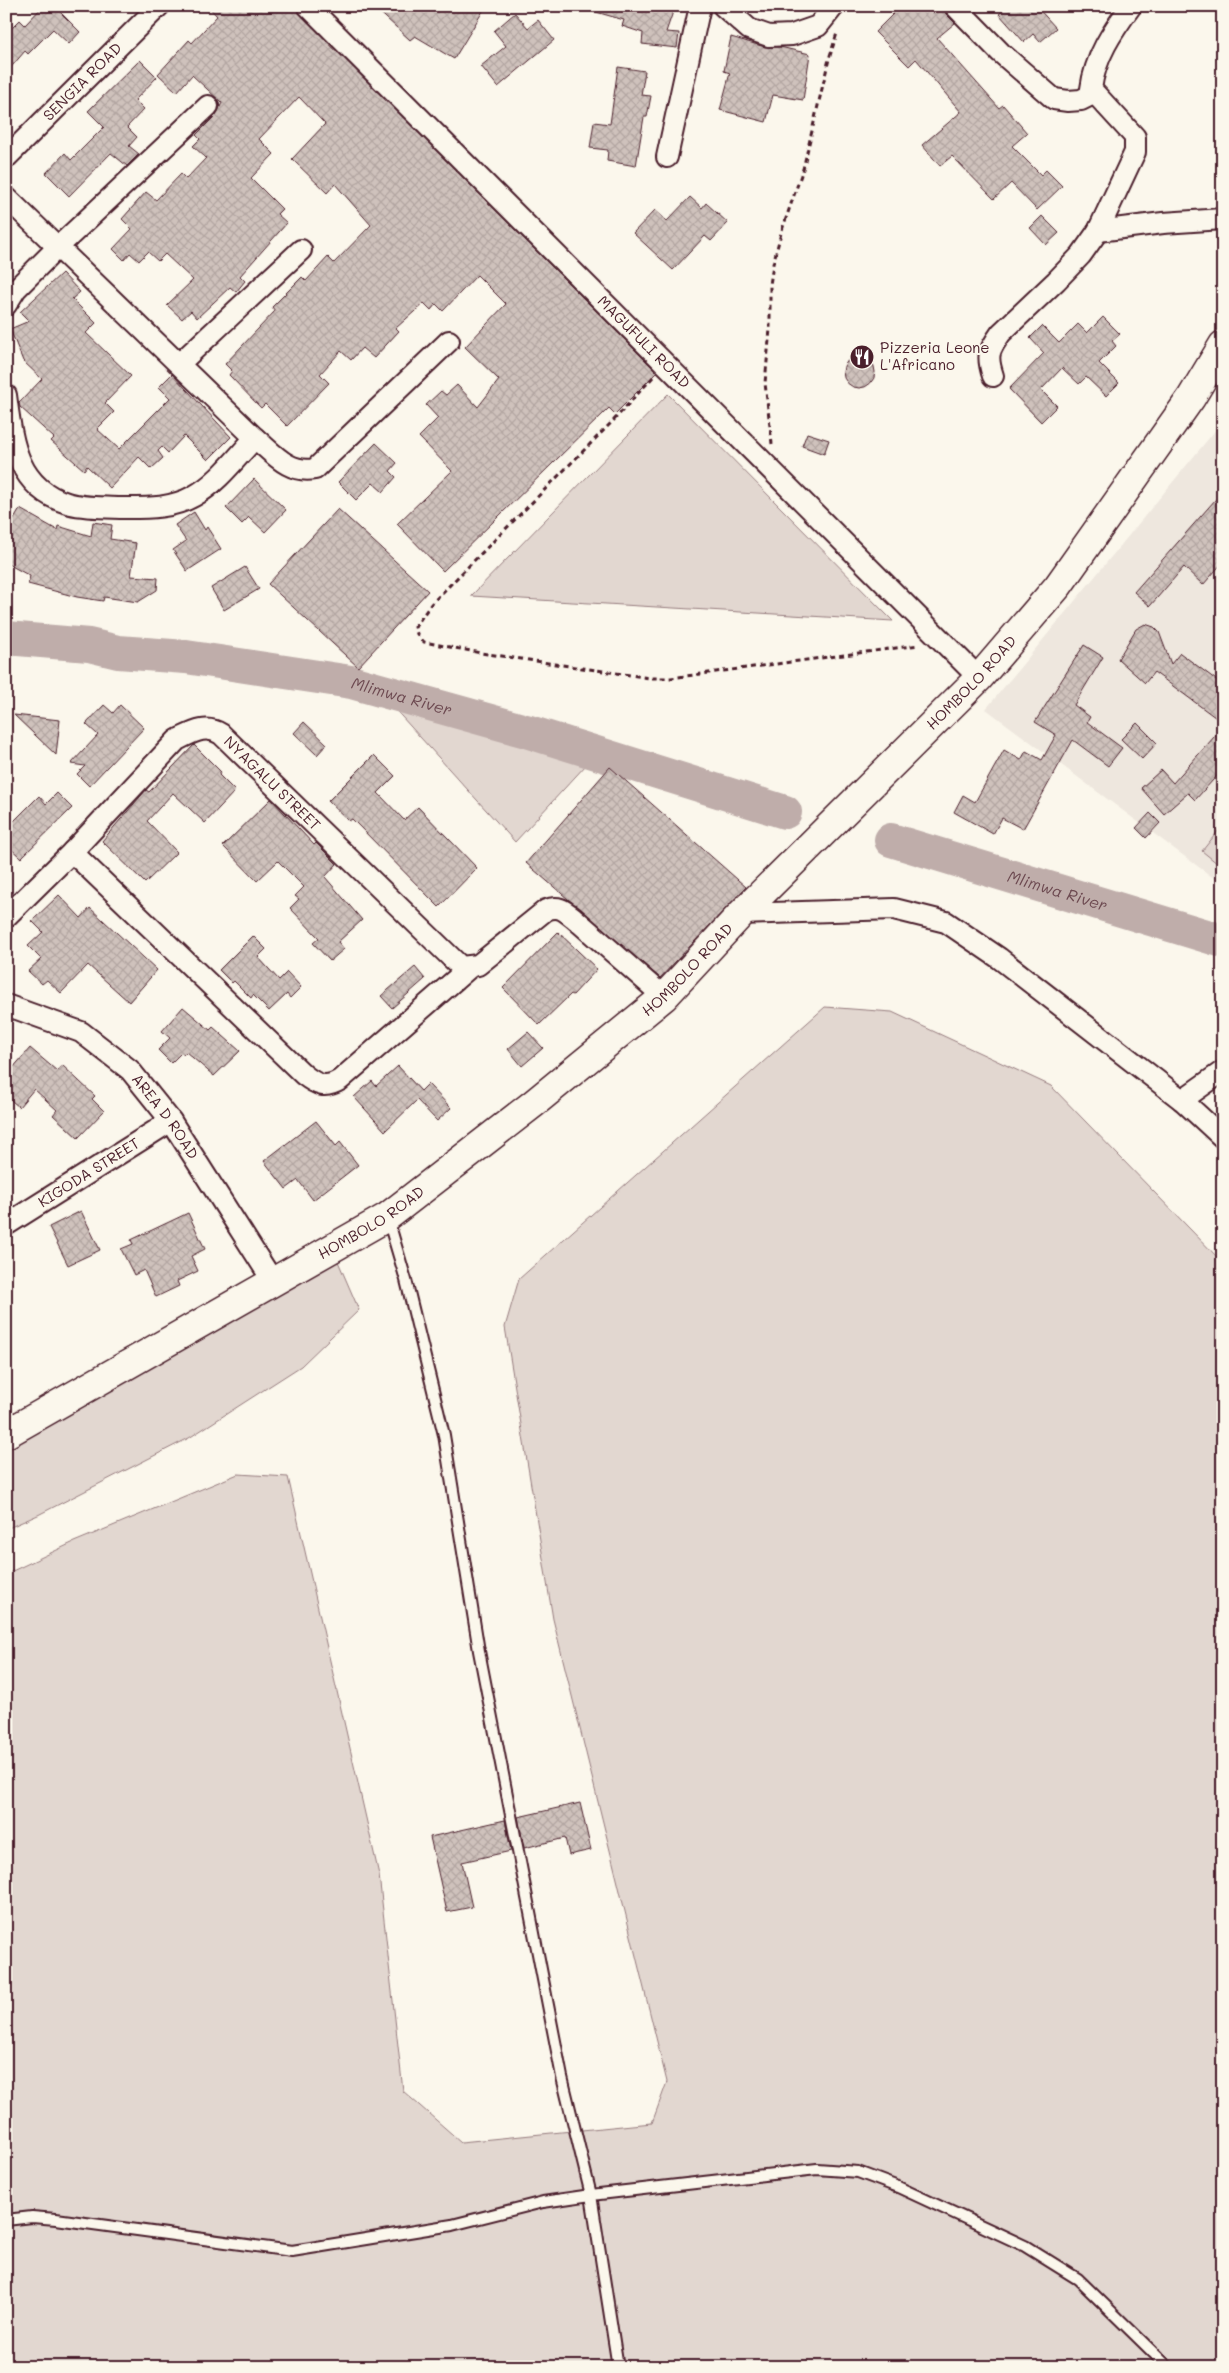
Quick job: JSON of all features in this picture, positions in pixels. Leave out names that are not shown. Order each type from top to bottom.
[{"type":"street","name":"SENGIA ROAD","points":[[6,158],[159,6]]},
{"type":"street","name":"MAGUFULI ROAD","points":[[308,6],[979,678]]},
{"type":"street","points":[[667,157],[700,6]]},
{"type":"street","points":[[723,6],[749,29],[769,36],[792,35],[818,26],[834,6]]},
{"type":"street","points":[[955,6],[1019,70],[1054,99],[1081,100],[1093,94]]},
{"type":"street","points":[[993,376],[988,360],[991,347],[1001,333],[1081,255],[1098,231],[1135,152],[1135,137],[1093,94],[1091,89],[1097,61],[1111,34],[1131,6]]},
{"type":"street","points":[[6,305],[16,289],[58,247],[208,106]]},
{"type":"street","points":[[6,197],[255,438],[292,469],[302,471],[315,469],[449,341]]},
{"type":"street","points":[[1098,231],[1163,223],[1223,219]]},
{"type":"street","points":[[180,364],[301,250]]},
{"type":"street","name":"HOMBOLO ROAD","points":[[6,1434],[387,1217],[533,1104],[664,997],[741,914],[979,678],[1058,586],[1191,398],[1223,345]]},
{"type":"street","points":[[6,395],[12,437],[19,462],[30,478],[48,494],[68,504],[93,507],[148,508],[173,505],[195,496],[213,482],[255,438]]},
{"type":"street","name":"NYAGALU STREET","points":[[6,917],[72,852],[177,740],[196,730],[214,730],[453,961],[461,967],[469,968]]},
{"type":"street","points":[[72,852],[316,1085],[332,1085],[340,1080],[469,968],[478,965],[546,910],[555,907],[563,909],[574,918],[664,997]]},
{"type":"street","points":[[741,914],[894,909],[946,922],[999,958],[1182,1100],[1223,1138]]},
{"type":"street","name":"AREA D ROAD","points":[[6,1005],[81,1032],[130,1070],[171,1121],[274,1283]]},
{"type":"street","points":[[1182,1100],[1223,1071]]},
{"type":"street","name":"KIGODA STREET","points":[[6,1224],[171,1121]]},
{"type":"lane","points":[[387,1217],[406,1280],[444,1435],[481,1660],[562,2077],[590,2195],[618,2367]]},
{"type":"lane","points":[[6,2220],[32,2217],[56,2219],[292,2251],[452,2225],[543,2202],[590,2195],[817,2169],[858,2172],[898,2187],[1032,2250],[1078,2279],[1168,2367]]},
{"type":"path","points":[[775,474],[765,383],[769,355],[772,271],[781,232],[804,169],[829,58],[840,27]]},
{"type":"path","points":[[665,364],[613,421],[431,604],[415,627],[417,634],[424,642],[481,653],[650,678],[671,678],[906,645],[946,644]]},
{"type":"shaded area","points":[[668,394],[893,621],[471,596]]},
{"type":"shaded area","points":[[1223,421],[1223,885],[986,709]]},
{"type":"shaded area","points":[[392,706],[587,764],[515,842]]},
{"type":"shaded area","points":[[1223,825],[1223,868],[1202,851]]},
{"type":"shaded area","points":[[825,1007],[892,1012],[1051,1086],[1223,1263],[1223,2367],[6,2367],[6,1574],[74,1542],[238,1474],[288,1477],[379,1875],[403,2091],[461,2142],[652,2123],[667,2082],[553,1619],[505,1327],[519,1279]]},
{"type":"shaded area","points":[[337,1259],[359,1310],[301,1366],[189,1438],[38,1515],[6,1529],[6,1444],[106,1393]]},
{"type":"building","points":[[43,6],[54,6],[80,32],[69,44],[53,29],[28,54],[25,51],[6,73],[6,34],[20,20],[25,25]]},
{"type":"building","points":[[208,6],[296,6],[300,14],[657,372],[615,414],[609,408],[443,571],[397,524],[452,471],[419,437],[438,418],[426,405],[441,391],[446,395],[457,385],[478,407],[499,380],[465,347],[506,304],[477,275],[443,311],[436,304],[431,310],[424,303],[396,328],[399,331],[374,358],[362,348],[351,360],[341,351],[320,374],[329,383],[287,426],[265,404],[261,408],[229,375],[232,371],[225,364],[275,311],[272,307],[302,277],[306,281],[328,257],[334,263],[371,225],[335,184],[327,193],[292,159],[325,124],[299,97],[259,139],[274,154],[251,178],[282,209],[277,214],[287,223],[240,276],[245,281],[236,292],[230,287],[197,318],[191,311],[182,319],[167,305],[193,280],[165,254],[158,261],[148,252],[139,261],[130,253],[124,260],[113,249],[132,229],[122,219],[146,192],[156,200],[181,174],[186,179],[206,158],[193,146],[200,139],[196,135],[216,115],[222,103],[192,75],[177,92],[158,74],[189,40],[192,43],[217,16]]},
{"type":"building","points":[[373,6],[486,6],[454,59],[415,36],[410,40]]},
{"type":"building","points":[[590,6],[675,6],[666,32],[679,33],[677,48],[642,44],[643,33],[622,26],[624,20],[589,10]]},
{"type":"building","points":[[901,6],[943,6],[946,14],[955,23],[937,38],[999,108],[1003,105],[1027,133],[1012,146],[1041,175],[1046,170],[1062,186],[1037,210],[1011,183],[994,199],[952,156],[940,166],[922,145],[961,112],[916,59],[909,66],[875,32]]},
{"type":"building","points":[[1008,6],[1036,6],[1056,28],[1040,42],[1033,34],[1024,42],[999,14]]},
{"type":"building","points":[[515,13],[528,28],[538,20],[554,40],[498,87],[481,66],[506,46],[494,31]]},
{"type":"building","points":[[731,37],[765,47],[780,47],[810,54],[803,100],[773,95],[766,122],[720,110],[730,73],[724,71]]},
{"type":"building","points":[[140,60],[157,77],[135,100],[144,109],[127,127],[137,137],[129,146],[139,154],[127,166],[111,153],[69,196],[46,173],[65,153],[71,160],[104,127],[88,111]]},
{"type":"building","points":[[618,67],[645,71],[641,95],[651,96],[647,117],[644,117],[636,166],[607,161],[608,150],[590,148],[594,122],[610,124]]},
{"type":"building","points":[[690,197],[702,208],[706,203],[728,223],[711,241],[705,236],[673,270],[633,233],[655,210],[667,221]]},
{"type":"building","points":[[1042,216],[1059,233],[1046,245],[1030,228]]},
{"type":"building","points":[[62,273],[80,292],[72,299],[96,323],[86,333],[131,376],[105,403],[114,412],[97,429],[119,449],[170,398],[159,387],[172,374],[231,437],[208,460],[184,436],[168,453],[162,447],[158,451],[163,458],[151,469],[139,457],[110,488],[87,466],[84,470],[51,441],[54,438],[20,407],[19,403],[42,379],[23,361],[10,329],[29,321],[20,312]]},
{"type":"building","points":[[1103,317],[1120,334],[1112,341],[1116,346],[1099,363],[1119,383],[1106,396],[1086,377],[1079,384],[1062,368],[1041,390],[1057,406],[1041,422],[1009,389],[1044,353],[1030,338],[1042,326],[1059,343],[1078,324],[1087,333]]},
{"type":"building","points":[[859,356],[865,357],[870,361],[874,366],[874,378],[870,383],[865,387],[859,388],[853,387],[848,383],[844,378],[843,372],[844,366],[848,361],[853,357]]},
{"type":"building","points":[[807,433],[829,440],[824,454],[802,446]]},
{"type":"building","points":[[376,443],[397,463],[390,471],[396,477],[383,492],[373,483],[356,500],[338,482]]},
{"type":"building","points":[[254,479],[286,510],[265,532],[249,517],[242,524],[226,508]]},
{"type":"building","points":[[1223,491],[1223,562],[1203,585],[1184,567],[1150,606],[1134,592]]},
{"type":"building","points":[[20,509],[57,530],[58,526],[91,536],[93,522],[112,525],[110,539],[136,543],[131,576],[158,578],[157,590],[138,602],[104,597],[103,601],[77,597],[28,584],[30,576],[6,563],[6,533]]},
{"type":"building","points":[[338,509],[428,591],[358,667],[268,584]]},
{"type":"building","points":[[194,512],[205,530],[207,527],[221,549],[187,571],[173,550],[186,541],[175,525]]},
{"type":"building","points":[[245,567],[259,589],[224,610],[211,588]]},
{"type":"building","points":[[1145,624],[1154,627],[1159,632],[1171,664],[1180,653],[1223,685],[1223,723],[1154,672],[1145,683],[1118,659],[1136,629]]},
{"type":"building","points":[[1084,645],[1103,657],[1074,705],[1090,717],[1087,722],[1122,748],[1108,766],[1073,740],[1023,829],[1002,818],[993,834],[954,812],[963,795],[975,802],[1004,750],[1021,760],[1026,751],[1042,760],[1056,735],[1035,722]]},
{"type":"building","points":[[104,705],[113,713],[120,705],[144,728],[89,786],[77,774],[85,766],[71,764],[98,735],[86,724]]},
{"type":"building","points":[[14,715],[60,720],[56,755]]},
{"type":"building","points":[[304,722],[327,744],[317,755],[294,733]]},
{"type":"building","points":[[1137,723],[1157,743],[1142,759],[1121,739]]},
{"type":"building","points":[[1223,727],[1223,769],[1195,800],[1188,793],[1164,814],[1141,788],[1161,770],[1173,783]]},
{"type":"building","points":[[194,745],[221,772],[219,775],[235,791],[205,823],[173,793],[147,821],[177,852],[145,883],[102,841],[146,790],[149,792]]},
{"type":"building","points":[[374,755],[395,776],[378,793],[404,820],[418,807],[477,868],[439,907],[352,819],[349,821],[328,801]]},
{"type":"building","points":[[610,767],[746,887],[660,978],[526,863]]},
{"type":"building","points":[[57,793],[72,808],[21,858],[6,844],[6,829],[39,796],[46,804]]},
{"type":"building","points":[[271,799],[314,845],[316,843],[337,864],[325,877],[362,920],[338,942],[344,949],[330,961],[313,943],[319,938],[290,908],[299,899],[295,896],[304,887],[278,861],[257,881],[223,846]]},
{"type":"building","points":[[1150,813],[1160,823],[1146,838],[1136,828]]},
{"type":"building","points":[[59,895],[81,918],[90,908],[157,970],[129,1002],[88,965],[61,993],[47,980],[42,984],[28,971],[41,959],[28,946],[43,932],[32,921]]},
{"type":"building","points":[[558,932],[597,969],[573,995],[571,994],[539,1025],[503,988]]},
{"type":"building","points":[[253,936],[266,949],[258,957],[279,980],[287,972],[301,987],[290,998],[287,994],[269,1011],[253,995],[251,998],[234,981],[232,983],[219,970]]},
{"type":"building","points":[[415,967],[425,979],[392,1008],[381,996]]},
{"type":"building","points":[[183,1007],[210,1030],[213,1027],[240,1051],[214,1076],[186,1052],[183,1055],[181,1053],[171,1063],[158,1050],[170,1038],[162,1031]]},
{"type":"building","points":[[528,1032],[543,1048],[522,1066],[508,1049]]},
{"type":"building","points":[[30,1048],[57,1071],[62,1065],[95,1096],[92,1099],[104,1111],[78,1138],[53,1115],[57,1110],[34,1089],[19,1107],[6,1096],[6,1076]]},
{"type":"building","points":[[398,1066],[421,1091],[428,1084],[451,1108],[437,1121],[417,1100],[385,1131],[354,1097],[372,1081],[376,1086]]},
{"type":"building","points":[[316,1121],[336,1146],[340,1142],[358,1165],[313,1200],[298,1180],[286,1189],[264,1161]]},
{"type":"building","points":[[81,1211],[100,1250],[68,1265],[49,1227]]},
{"type":"building","points":[[188,1213],[205,1249],[191,1256],[198,1271],[177,1281],[179,1286],[156,1297],[144,1270],[134,1275],[121,1249],[133,1244],[131,1240]]},
{"type":"building","points":[[580,1803],[591,1850],[569,1855],[565,1838],[524,1848],[518,1817]]},
{"type":"building","points":[[505,1820],[511,1851],[462,1862],[472,1907],[447,1912],[430,1837]]},
{"type":"waterway","name":"Mlimwa River","points":[[6,638],[89,645],[118,652],[186,657],[351,682],[526,731],[785,812]]},
{"type":"waterway","name":"Mlimwa River","points":[[891,840],[1223,941]]},
{"type":"place","name":"Pizzeria Leone L'Africano","points":[[862,357]]}]
